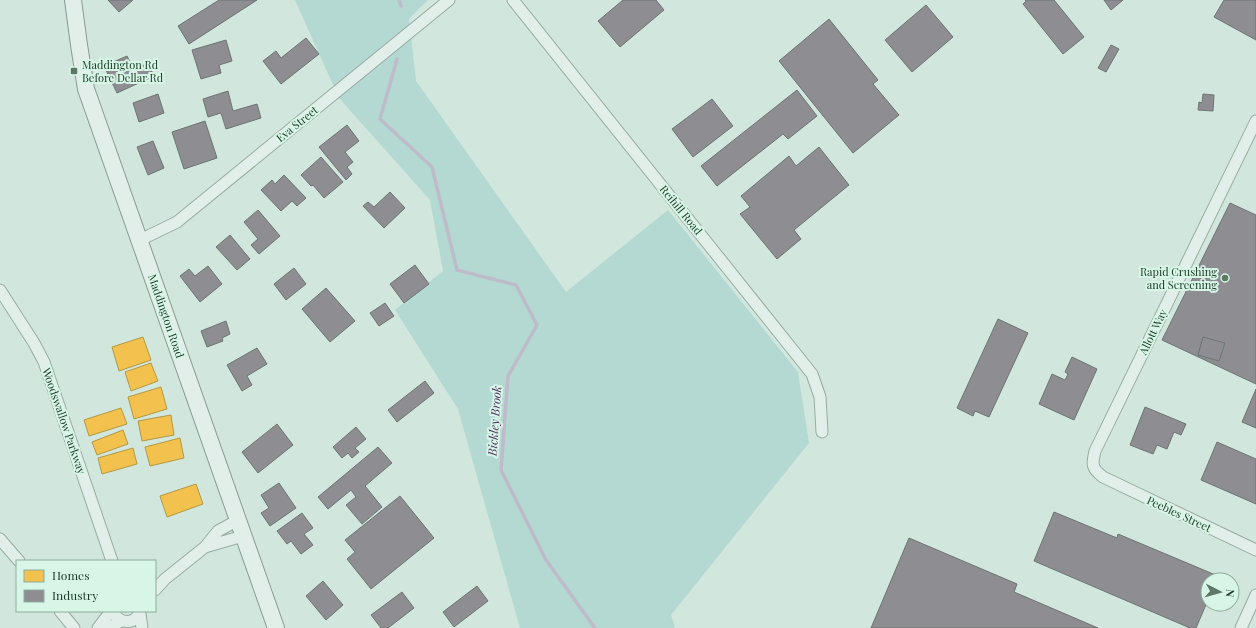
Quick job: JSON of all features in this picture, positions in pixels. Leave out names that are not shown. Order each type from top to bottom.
[{"type":"main road","name":"Maddington Road","points":[[73,0],[86,89],[276,628]]},
{"type":"street","name":"Eva Street","points":[[140,240],[177,222],[449,0]]},
{"type":"street","name":"Reihill Road","points":[[513,0],[812,374],[820,397],[822,432]]},
{"type":"street","name":"Allott Way","points":[[1103,477],[1096,472],[1092,463],[1095,450],[1256,121]]},
{"type":"street","name":"Woodswallow Parkway","points":[[0,290],[34,343],[44,362],[112,560]]},
{"type":"street","name":"Peebles Street","points":[[1103,477],[1256,550]]},
{"type":"street","points":[[156,584],[205,547],[218,531],[238,520]]},
{"type":"street","points":[[205,547],[244,536]]},
{"type":"street","points":[[0,539],[18,560]]},
{"type":"street","points":[[156,589],[165,579]]},
{"type":"street","points":[[1241,628],[1256,595]]},
{"type":"street","points":[[61,612],[74,628]]},
{"type":"street","points":[[98,628],[111,612]]},
{"type":"street","points":[[113,612],[116,618],[127,623]]},
{"type":"street","points":[[109,628],[127,623],[137,618],[140,612]]},
{"type":"street","points":[[140,612],[142,628]]},
{"type":"shaded area","points":[[295,0],[428,0],[409,19],[416,81],[566,292],[668,210],[798,372],[809,443],[671,615],[675,628],[520,628],[458,409],[395,310],[443,271],[430,200],[339,98]]},
{"type":"building: Homes","points":[[143,337],[151,360],[119,371],[112,347]]},
{"type":"building: Homes","points":[[151,363],[158,381],[131,391],[125,372]]},
{"type":"building: Homes","points":[[161,387],[167,409],[134,419],[128,397]]},
{"type":"building: Homes","points":[[121,408],[127,424],[89,436],[84,420]]},
{"type":"building: Homes","points":[[171,415],[174,435],[142,441],[138,421]]},
{"type":"building: Homes","points":[[123,430],[128,444],[97,455],[92,442]]},
{"type":"building: Homes","points":[[180,438],[184,458],[150,466],[145,447]]},
{"type":"building: Homes","points":[[133,448],[137,464],[102,474],[98,458]]},
{"type":"building: Homes","points":[[196,484],[203,504],[167,517],[160,496]]},
{"type":"building: Industry","points":[[108,0],[133,0],[119,12]]},
{"type":"building: Industry","points":[[219,0],[257,0],[189,44],[178,26]]},
{"type":"building: Industry","points":[[623,0],[656,0],[664,10],[620,47],[598,21]]},
{"type":"building: Industry","points":[[1025,0],[1054,0],[1084,37],[1063,54],[1023,4],[1026,1]]},
{"type":"building: Industry","points":[[1104,0],[1123,0],[1111,10]]},
{"type":"building: Industry","points":[[1224,0],[1256,0],[1256,40],[1214,17]]},
{"type":"building: Industry","points":[[926,5],[953,37],[912,72],[885,40]]},
{"type":"building: Industry","points":[[829,19],[878,80],[873,84],[899,115],[853,153],[779,61]]},
{"type":"building: Industry","points":[[306,38],[319,54],[281,84],[263,61],[276,51],[281,58]]},
{"type":"building: Industry","points":[[226,40],[232,61],[219,65],[221,73],[201,79],[192,50]]},
{"type":"building: Industry","points":[[1111,45],[1119,49],[1106,72],[1098,68]]},
{"type":"building: Industry","points":[[127,56],[134,70],[148,63],[154,76],[117,93],[104,66]]},
{"type":"building: Industry","points":[[797,90],[817,116],[788,139],[783,134],[717,186],[701,166]]},
{"type":"building: Industry","points":[[228,91],[233,111],[257,104],[261,118],[226,129],[221,113],[208,117],[203,99]]},
{"type":"building: Industry","points":[[158,94],[164,113],[139,122],[133,103]]},
{"type":"building: Industry","points":[[1203,94],[1214,95],[1213,111],[1198,110],[1199,102],[1202,103]]},
{"type":"building: Industry","points":[[712,99],[733,126],[693,157],[672,129]]},
{"type":"building: Industry","points":[[205,121],[217,158],[184,169],[172,132]]},
{"type":"building: Industry","points":[[347,125],[359,141],[345,152],[353,162],[347,167],[352,174],[346,180],[319,147]]},
{"type":"building: Industry","points":[[153,141],[164,168],[148,175],[137,147]]},
{"type":"building: Industry","points":[[819,147],[849,185],[794,230],[801,239],[777,259],[740,214],[750,207],[741,196],[789,156],[796,166]]},
{"type":"building: Industry","points":[[321,157],[343,182],[324,198],[313,185],[311,186],[301,175]]},
{"type":"building: Industry","points":[[284,175],[306,198],[297,206],[292,201],[281,211],[261,190],[272,180],[275,184]]},
{"type":"building: Industry","points":[[390,192],[405,208],[384,228],[363,206],[368,202],[374,207]]},
{"type":"building: Industry","name":"Rapid Crushing and Screening","points":[[1230,203],[1256,215],[1256,384],[1162,340]]},
{"type":"building: Industry","points":[[258,210],[280,236],[259,254],[251,245],[258,239],[244,222]]},
{"type":"building: Industry","points":[[230,235],[250,259],[237,270],[216,247]]},
{"type":"building: Industry","points":[[415,265],[429,284],[404,303],[390,284]]},
{"type":"building: Industry","points":[[208,266],[222,284],[200,302],[180,276],[189,269],[195,276]]},
{"type":"building: Industry","points":[[294,268],[306,284],[286,300],[274,284]]},
{"type":"building: Industry","points":[[326,288],[355,321],[330,342],[302,309]]},
{"type":"building: Industry","points":[[385,303],[394,316],[379,326],[370,313]]},
{"type":"building: Industry","points":[[998,319],[1028,333],[989,417],[975,411],[973,416],[957,408]]},
{"type":"building: Industry","points":[[226,321],[230,334],[222,338],[223,341],[207,347],[201,331]]},
{"type":"building: Industry","points":[[1203,337],[1225,343],[1219,361],[1198,355]]},
{"type":"building: Industry","points":[[257,348],[267,364],[247,376],[252,385],[242,391],[227,365]]},
{"type":"building: Industry","points":[[1072,357],[1097,369],[1074,420],[1039,404],[1052,374],[1065,380],[1068,374],[1065,372]]},
{"type":"building: Industry","points":[[425,381],[434,393],[397,422],[388,410]]},
{"type":"building: Industry","points":[[1256,389],[1256,428],[1242,422]]},
{"type":"building: Industry","points":[[1145,407],[1186,424],[1181,435],[1174,432],[1167,449],[1157,445],[1153,454],[1130,445]]},
{"type":"building: Industry","points":[[277,424],[293,445],[258,473],[242,452]]},
{"type":"building: Industry","points":[[356,427],[366,439],[355,448],[359,452],[352,458],[348,453],[342,458],[333,447]]},
{"type":"building: Industry","points":[[1217,442],[1256,459],[1256,504],[1201,480]]},
{"type":"building: Industry","points":[[378,447],[392,463],[365,486],[382,507],[362,524],[346,505],[356,497],[351,490],[328,509],[318,497]]},
{"type":"building: Industry","points":[[279,483],[296,508],[270,526],[261,513],[269,508],[261,495]]},
{"type":"building: Industry","points":[[400,496],[434,538],[371,589],[347,559],[355,552],[345,540]]},
{"type":"building: Industry","points":[[1054,512],[1117,538],[1118,534],[1208,572],[1200,572],[1200,612],[1203,612],[1196,628],[1190,628],[1034,561]]},
{"type":"building: Industry","points":[[302,513],[313,528],[304,534],[313,545],[301,554],[291,541],[287,544],[277,531]]},
{"type":"building: Industry","points":[[909,538],[1017,584],[1014,592],[1098,628],[871,628]]},
{"type":"building: Industry","points":[[323,581],[343,605],[326,620],[306,596]]},
{"type":"building: Industry","points":[[477,586],[488,601],[454,627],[443,612]]},
{"type":"building: Industry","points":[[402,592],[414,608],[388,628],[381,628],[371,615]]},
{"type":"waterway","name":"Bickley Brook","points":[[399,0],[401,6]]},
{"type":"waterway","name":"Bickley Brook","points":[[397,59],[380,119],[432,167],[457,270],[516,285],[537,325],[508,376],[501,470],[546,560],[595,628]]},
{"type":"place","name":"Maddington Rd Before Dellar Rd","points":[[74,71]]},
{"type":"place","name":"Rapid Crushing and Screening","points":[[1225,278]]}]
